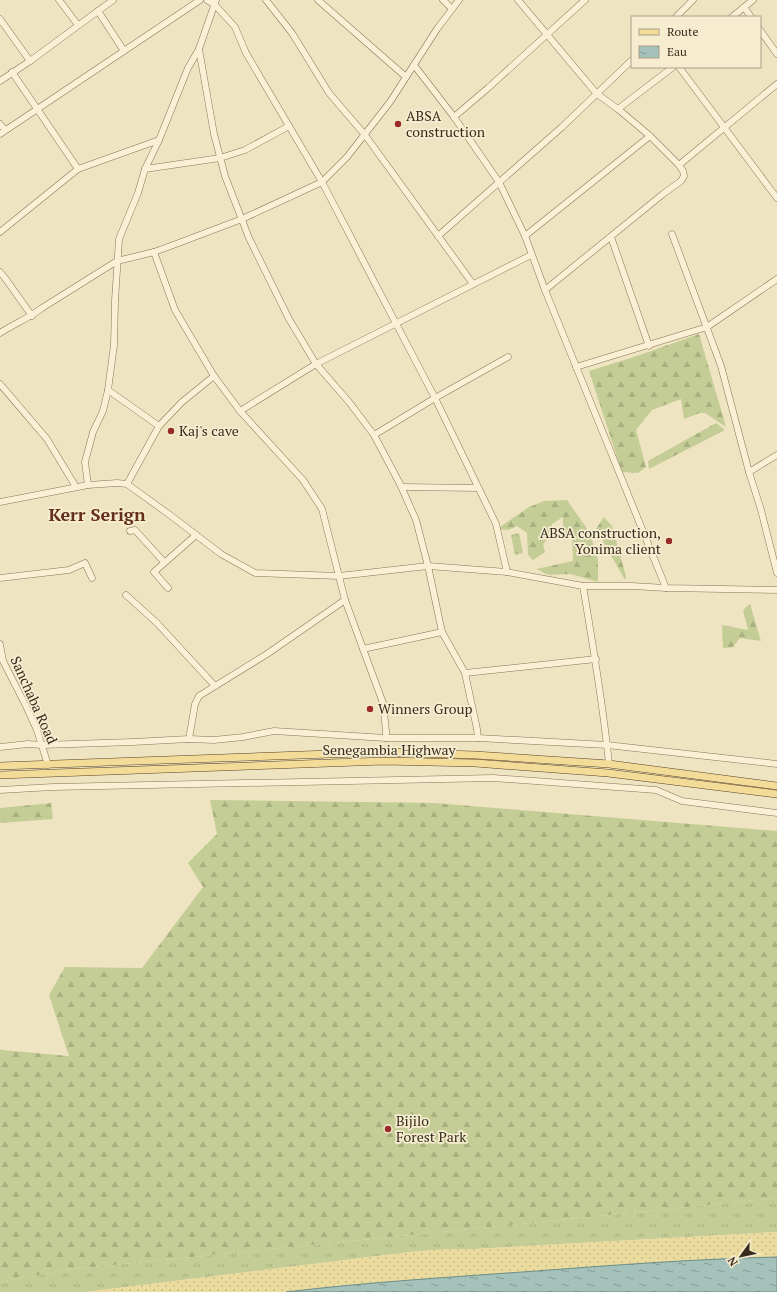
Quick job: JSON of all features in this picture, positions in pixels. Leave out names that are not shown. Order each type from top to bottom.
[{"type":"main road","name":"Senegambia Highway","points":[[0,766],[384,752],[500,756],[609,764],[777,786]]},
{"type":"main road","name":"Senegambia Highway","points":[[0,775],[384,761],[468,763],[608,772],[777,794]]},
{"type":"street","points":[[59,0],[78,24]]},
{"type":"street","points":[[0,81],[30,61],[78,24],[113,0]]},
{"type":"street","points":[[0,124],[3,132],[200,0]]},
{"type":"street","points":[[208,0],[215,2],[235,27],[246,53],[322,182],[435,398],[496,524],[507,572]]},
{"type":"street","points":[[266,0],[292,33],[329,93],[365,135],[473,284]]},
{"type":"street","points":[[443,0],[451,8]]},
{"type":"street","points":[[0,333],[32,316],[42,308],[117,261],[154,252],[242,220],[322,182],[347,157],[390,102],[451,8],[459,0]]},
{"type":"street","points":[[518,0],[597,94],[618,109],[650,136],[683,171],[684,176],[680,181],[545,290]]},
{"type":"street","points":[[454,117],[585,0]]},
{"type":"street","points":[[677,16],[693,0]]},
{"type":"street","points":[[733,16],[753,0]]},
{"type":"street","points":[[320,1],[406,77]]},
{"type":"street","points":[[88,485],[85,462],[93,432],[103,410],[108,390],[114,345],[119,239],[138,193],[145,169],[159,140],[188,68],[199,49],[215,2]]},
{"type":"street","points":[[744,7],[750,16]]},
{"type":"street","points":[[98,11],[124,51]]},
{"type":"street","points":[[0,19],[30,61]]},
{"type":"street","points":[[761,31],[777,54]]},
{"type":"street","points":[[199,49],[214,134],[220,158],[225,176],[249,238],[289,319],[316,364],[349,402],[374,435],[402,487],[416,520],[428,566],[442,632],[464,673],[478,738]]},
{"type":"street","points":[[438,236],[562,127],[631,61]]},
{"type":"street","points":[[414,65],[454,117],[499,182],[525,236],[545,290],[666,588]]},
{"type":"street","points":[[618,109],[672,68]]},
{"type":"street","points":[[680,68],[777,198]]},
{"type":"street","points":[[12,72],[78,169]]},
{"type":"street","points":[[678,166],[777,84]]},
{"type":"street","points":[[145,169],[220,158],[245,150],[289,126]]},
{"type":"street","points":[[525,236],[650,136]]},
{"type":"street","points":[[0,232],[78,169],[159,140]]},
{"type":"street","points":[[672,234],[721,366],[777,573]]},
{"type":"street","points":[[610,237],[649,346]]},
{"type":"street","points":[[154,252],[175,310],[214,376],[240,411],[303,480],[322,509],[345,600],[384,703],[386,738]]},
{"type":"street","points":[[240,411],[316,364],[531,255]]},
{"type":"street","points":[[0,272],[32,316]]},
{"type":"street","points":[[576,367],[707,328],[777,279]]},
{"type":"street","points":[[374,435],[435,398],[508,357]]},
{"type":"street","points":[[127,484],[159,426],[182,402],[214,376]]},
{"type":"street","points":[[0,384],[47,439],[76,488]]},
{"type":"street","points":[[108,390],[159,426]]},
{"type":"street","points":[[749,472],[777,455]]},
{"type":"street","points":[[0,502],[88,485],[116,483],[127,484],[221,554],[255,573],[339,576],[428,566],[507,572],[583,586],[777,590]]},
{"type":"street","points":[[402,487],[478,488]]},
{"type":"street","points":[[130,531],[135,530],[164,562]]},
{"type":"street","points":[[168,588],[154,572],[196,535]]},
{"type":"street","points":[[0,578],[69,570],[85,563],[92,578]]},
{"type":"street","points":[[583,586],[596,659],[609,764]]},
{"type":"street","points":[[126,595],[157,623],[215,686]]},
{"type":"street","points":[[189,739],[195,704],[199,696],[267,654],[345,600]]},
{"type":"street","points":[[363,649],[442,632]]},
{"type":"street","name":"Sanchaba Road","points":[[0,644],[2,661],[26,706],[42,745],[48,765]]},
{"type":"street","points":[[464,673],[596,659]]},
{"type":"street","points":[[0,747],[28,744],[42,745],[189,739],[214,740],[243,737],[274,731],[386,738],[478,738],[607,745],[777,764]]},
{"type":"street","points":[[0,790],[68,787],[493,778],[656,790],[682,801],[777,813]]},
{"type":"green space","points":[[699,334],[726,427],[705,413],[700,413],[684,419],[681,399],[652,410],[636,430],[646,467],[638,473],[622,472],[589,371]]},
{"type":"green space","points":[[716,423],[725,430],[649,469],[648,461]]},
{"type":"green space","points":[[567,500],[590,533],[598,560],[598,582],[570,574],[549,575],[536,569],[573,561],[572,538],[566,539],[563,527],[563,517],[552,524],[552,535],[543,544],[545,552],[533,560],[528,555],[527,533],[517,526],[508,530],[497,529],[529,507],[544,501]]},
{"type":"green space","points":[[604,517],[612,526],[626,576],[625,580],[596,529]]},
{"type":"green space","points":[[519,533],[523,553],[515,555],[511,535]]},
{"type":"green space","points":[[750,604],[761,641],[740,638],[733,647],[723,648],[722,625],[748,630],[743,610]]},
{"type":"green space","name":"Bijilo Forest Park","points":[[210,800],[435,803],[777,831],[777,1198],[64,1270],[0,1282],[0,1049],[69,1056],[49,995],[65,967],[142,968],[203,887],[188,863],[217,834]]},
{"type":"green space","points":[[51,803],[53,819],[0,823],[0,808]]},
{"type":"green space","points":[[777,1198],[777,1232],[474,1249],[446,1249],[410,1252],[85,1292],[0,1292],[0,1282],[64,1270]]},
{"type":"sand","points":[[777,1232],[777,1257],[709,1259],[494,1274],[286,1292],[85,1292],[410,1252]]},
{"type":"water","points":[[777,1257],[777,1292],[286,1292],[317,1288],[596,1267]]},
{"type":"place","name":"ABSA construction","points":[[398,124]]},
{"type":"place","name":"Kaj's cave","points":[[171,431]]},
{"type":"place","name":"ABSA construction, Yonima client","points":[[669,541]]},
{"type":"place","name":"Winners Group","points":[[370,709]]},
{"type":"place","name":"Bijilo Forest Park","points":[[388,1129]]},
{"type":"district","name":"Kerr Serign","points":[[97,515]]}]
